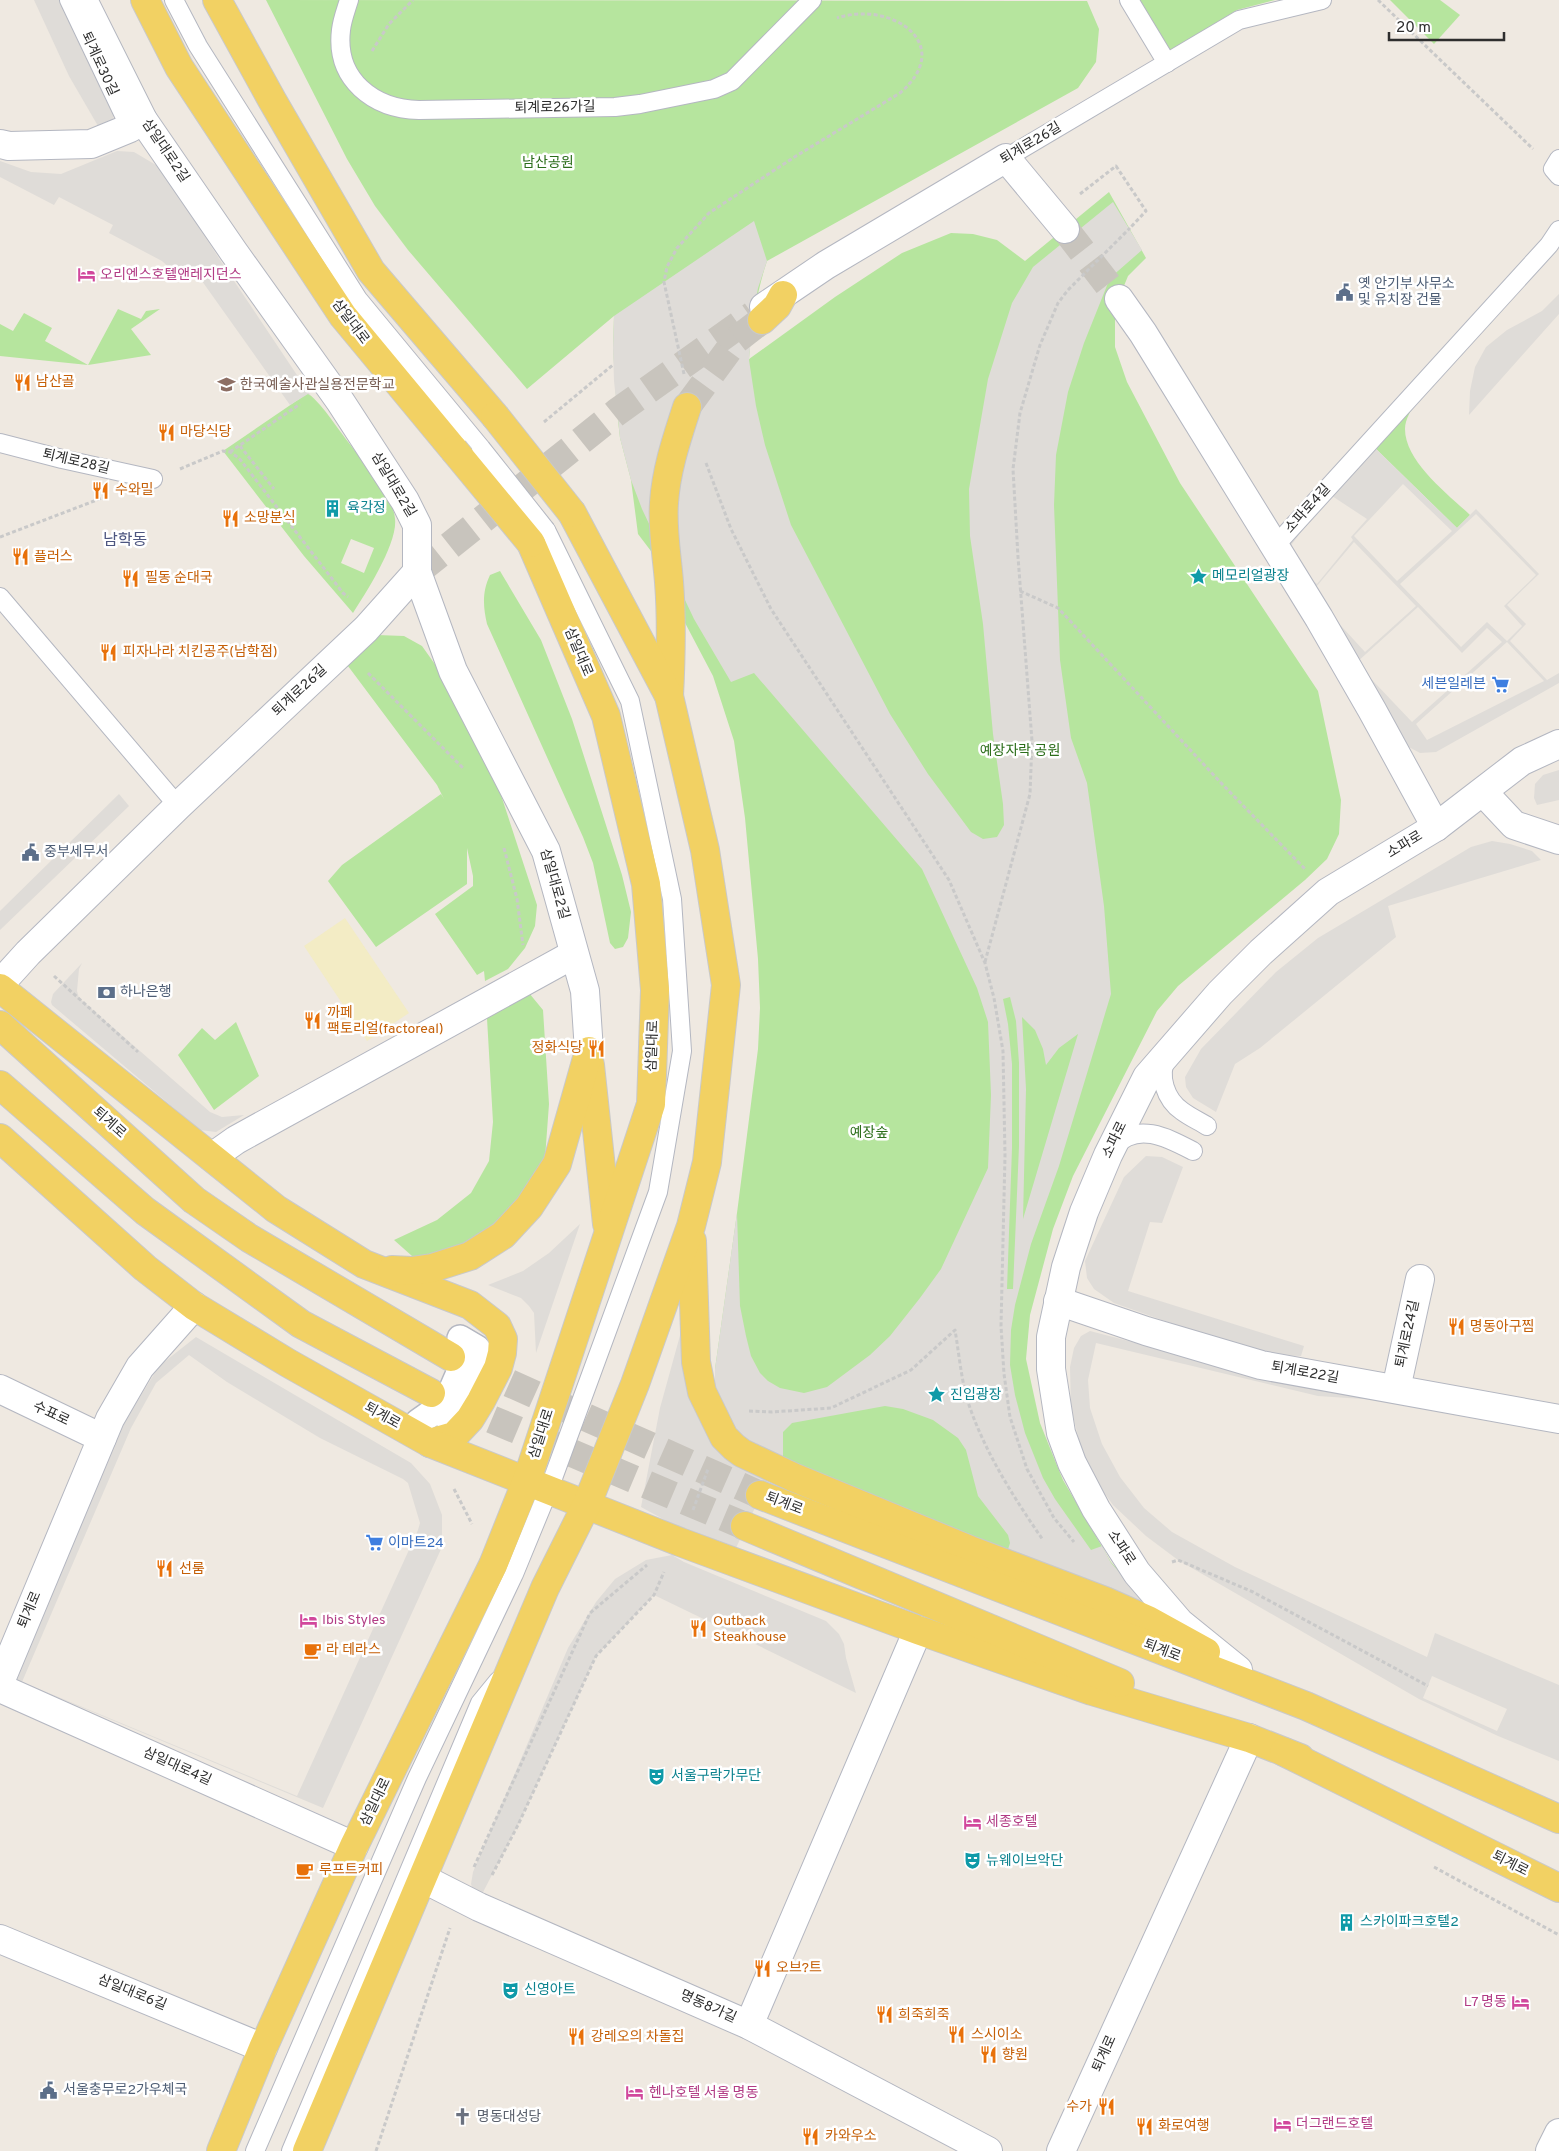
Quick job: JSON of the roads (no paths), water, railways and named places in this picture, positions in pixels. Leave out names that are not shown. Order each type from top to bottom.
[{"type":"main road","name":"삼일대로","points":[[145,0],[179,67],[343,316],[462,442],[538,536],[606,716],[646,884],[655,990],[651,1104],[608,1235],[538,1485],[493,1565],[354,1846],[263,2048],[222,2151]]},
{"type":"main road","points":[[217,0],[272,100],[371,271],[495,416],[572,513],[669,696],[705,850],[726,985],[707,1162],[691,1226],[635,1384],[588,1504],[545,1588],[307,2151]]},
{"type":"main road","points":[[757,318],[777,306],[783,295]]},
{"type":"main road","points":[[669,696],[671,648],[669,584],[663,531],[664,502],[669,469],[687,407]]},
{"type":"main road","points":[[0,988],[276,1209],[364,1264],[470,1305],[497,1326],[503,1339],[498,1368],[470,1419],[454,1436],[430,1443]]},
{"type":"main road","name":"퇴계로","points":[[0,1025],[194,1200],[249,1238],[451,1357]]},
{"type":"main road","points":[[589,1051],[608,1235]]},
{"type":"main road","points":[[364,1264],[397,1271],[432,1268],[470,1256],[502,1234],[529,1207],[557,1164],[589,1051]]},
{"type":"main road","points":[[0,1085],[145,1211],[294,1319],[431,1394]]},
{"type":"main road","name":"퇴계로","points":[[0,1138],[145,1268],[194,1306],[288,1363],[430,1443],[680,1542],[918,1630],[1092,1691],[1249,1738],[1300,1758]]},
{"type":"main road","points":[[691,1226],[696,1362],[702,1392],[721,1432],[734,1447],[742,1453],[802,1481],[970,1550],[1105,1600],[1148,1620],[1238,1670]]},
{"type":"main road","name":"퇴계로","points":[[760,1495],[1306,1706],[1559,1820]]},
{"type":"main road","name":"퇴계로","points":[[745,1526],[1300,1758],[1559,1888]]},
{"type":"street","name":"삼일대로2길","points":[[83,0],[137,124],[233,251],[340,401],[405,501],[417,525],[417,572],[453,671],[546,851],[585,991],[589,1051]]},
{"type":"street","points":[[0,144],[9,146],[91,144],[137,124]]},
{"type":"street","points":[[1006,158],[1059,222]]},
{"type":"street","name":"퇴계로26길","points":[[783,295],[826,265],[1006,158]]},
{"type":"street","points":[[1119,299],[1143,333],[1319,618],[1363,693],[1436,827]]},
{"type":"street","name":"퇴계로26길","points":[[0,984],[28,953],[178,806],[366,629],[417,572]]},
{"type":"street","name":"소파로","points":[[1306,1706],[1238,1670],[1180,1623],[1140,1577],[1096,1509],[1072,1463],[1061,1433],[1052,1369],[1051,1337],[1066,1267],[1084,1212],[1108,1155],[1147,1078],[1220,993],[1261,952],[1328,892],[1436,827],[1522,761],[1559,744]]},
{"type":"street","points":[[1483,792],[1514,825],[1559,840]]},
{"type":"street","points":[[212,1157],[236,1140],[574,954]]},
{"type":"street","name":"퇴계로24길","points":[[1396,1389],[1420,1279]]},
{"type":"street","name":"퇴계로22길","points":[[1058,1301],[1146,1331],[1261,1365],[1559,1419]]},
{"type":"street","name":"퇴계로","points":[[0,1682],[110,1419],[140,1367],[194,1306]]},
{"type":"street","name":"수표로","points":[[0,1389],[102,1438]]},
{"type":"street","points":[[749,2025],[918,1630]]},
{"type":"street","name":"삼일대로4길","points":[[0,1688],[354,1846]]},
{"type":"street","name":"퇴계로","points":[[1061,2151],[1249,1738]]},
{"type":"street","name":"명동8가길","points":[[422,1878],[479,1908],[749,2025],[988,2151]]},
{"type":"street","name":"삼일대로6길","points":[[0,1939],[263,2048]]},
{"type":"street","points":[[1550,2151],[1559,2133]]},
{"type":"lane","name":"퇴계로30길","points":[[69,0],[137,124]]},
{"type":"lane","points":[[174,0],[198,46],[358,299],[462,442]]},
{"type":"lane","name":"퇴계로26가길","points":[[350,0],[341,29],[341,45],[344,60],[350,74],[371,97],[385,105],[402,109],[615,107],[640,104],[714,89],[732,81],[812,0]]},
{"type":"lane","points":[[1129,0],[1167,63]]},
{"type":"lane","name":"퇴계로26길","points":[[1006,158],[1239,20],[1322,0]]},
{"type":"lane","name":"소파로4길","points":[[1274,547],[1549,245],[1559,230]]},
{"type":"lane","name":"퇴계로28길","points":[[0,443],[154,479]]},
{"type":"lane","name":"삼일대로","points":[[255,2151],[417,1778],[503,1600],[538,1485],[658,1192],[682,1050],[672,899],[630,701],[538,536]]},
{"type":"lane","points":[[0,597],[178,806]]},
{"type":"lane","points":[[1168,1054],[1164,1062],[1162,1076],[1170,1098],[1181,1111],[1207,1126]]},
{"type":"lane","points":[[1108,1155],[1120,1140],[1146,1133],[1163,1136],[1193,1150]]},
{"type":"lane","points":[[291,2151],[480,1703],[514,1661]]},
{"type":"tunnel","points":[[1065,229],[1119,299]]},
{"type":"tunnel","points":[[417,572],[617,412],[753,315]]},
{"type":"tunnel","points":[[687,407],[736,340],[762,320]]},
{"type":"tunnel","points":[[471,1366],[760,1495]]},
{"type":"tunnel","points":[[453,1403],[745,1526]]},
{"type":"place","name":"오리엔스호텔앤레지던스","points":[[86,275]]},
{"type":"place","name":"옛 안기부 사무소 및 유치장 건물","points":[[1344,292]]},
{"type":"place","name":"남산골","points":[[22,382]]},
{"type":"place","name":"한국예술사관실용전문학교","points":[[226,385]]},
{"type":"place","name":"마당식당","points":[[166,432]]},
{"type":"place","name":"수와밀","points":[[101,490]]},
{"type":"place","name":"육각정","points":[[333,508]]},
{"type":"place","name":"소망분식","points":[[230,518]]},
{"type":"place","name":"플러스","points":[[20,557]]},
{"type":"place","name":"메모리얼광장","points":[[1198,576]]},
{"type":"place","name":"필동 순대국","points":[[131,578]]},
{"type":"place","name":"피자나라 치킨공주(남학점)","points":[[109,652]]},
{"type":"place","name":"세븐일레븐","points":[[1500,684]]},
{"type":"place","name":"중부세무서","points":[[30,852]]},
{"type":"place","name":"하나은행","points":[[106,992]]},
{"type":"place","name":"까페 팩토리얼(factoreal)","points":[[313,1021]]},
{"type":"place","name":"정화식당","points":[[597,1048]]},
{"type":"place","name":"명동아구찜","points":[[1456,1327]]},
{"type":"place","name":"진입광장","points":[[936,1395]]},
{"type":"place","name":"이마트24","points":[[374,1543]]},
{"type":"place","name":"선룸","points":[[165,1569]]},
{"type":"place","name":"Ibis Styles","points":[[308,1620]]},
{"type":"place","name":"Outback Steakhouse","points":[[699,1629]]},
{"type":"place","name":"라 테라스","points":[[312,1650]]},
{"type":"place","name":"서울구락가무단","points":[[657,1776]]},
{"type":"place","name":"세종호텔","points":[[972,1822]]},
{"type":"place","name":"뉴웨이브악단","points":[[972,1861]]},
{"type":"place","name":"루프트커피","points":[[305,1870]]},
{"type":"place","name":"스카이파크호텔2","points":[[1346,1922]]},
{"type":"place","name":"오브?트","points":[[762,1968]]},
{"type":"place","name":"신영아트","points":[[510,1990]]},
{"type":"place","name":"L7 명동","points":[[1521,2002]]},
{"type":"place","name":"희죽희죽","points":[[884,2015]]},
{"type":"place","name":"스시이소","points":[[957,2035]]},
{"type":"place","name":"강레오의 차돌집","points":[[577,2037]]},
{"type":"place","name":"향원","points":[[988,2055]]},
{"type":"place","name":"서울충무로2가우체국","points":[[49,2090]]},
{"type":"place","name":"헨나호텔 서울 명동","points":[[635,2093]]},
{"type":"place","name":"수가","points":[[1106,2107]]},
{"type":"place","name":"명동대성당","points":[[463,2117]]},
{"type":"place","name":"더그랜드호텔","points":[[1282,2124]]},
{"type":"place","name":"화로여행","points":[[1144,2126]]},
{"type":"place","name":"카와우소","points":[[811,2136]]},
{"type":"district","name":"남학동","points":[[125,541]]},
{"type":"park label","name":"남산공원","points":[[548,163]]},
{"type":"park label","name":"예장자락 공원","points":[[1020,751]]},
{"type":"park label","name":"예장숲","points":[[869,1133]]}]
